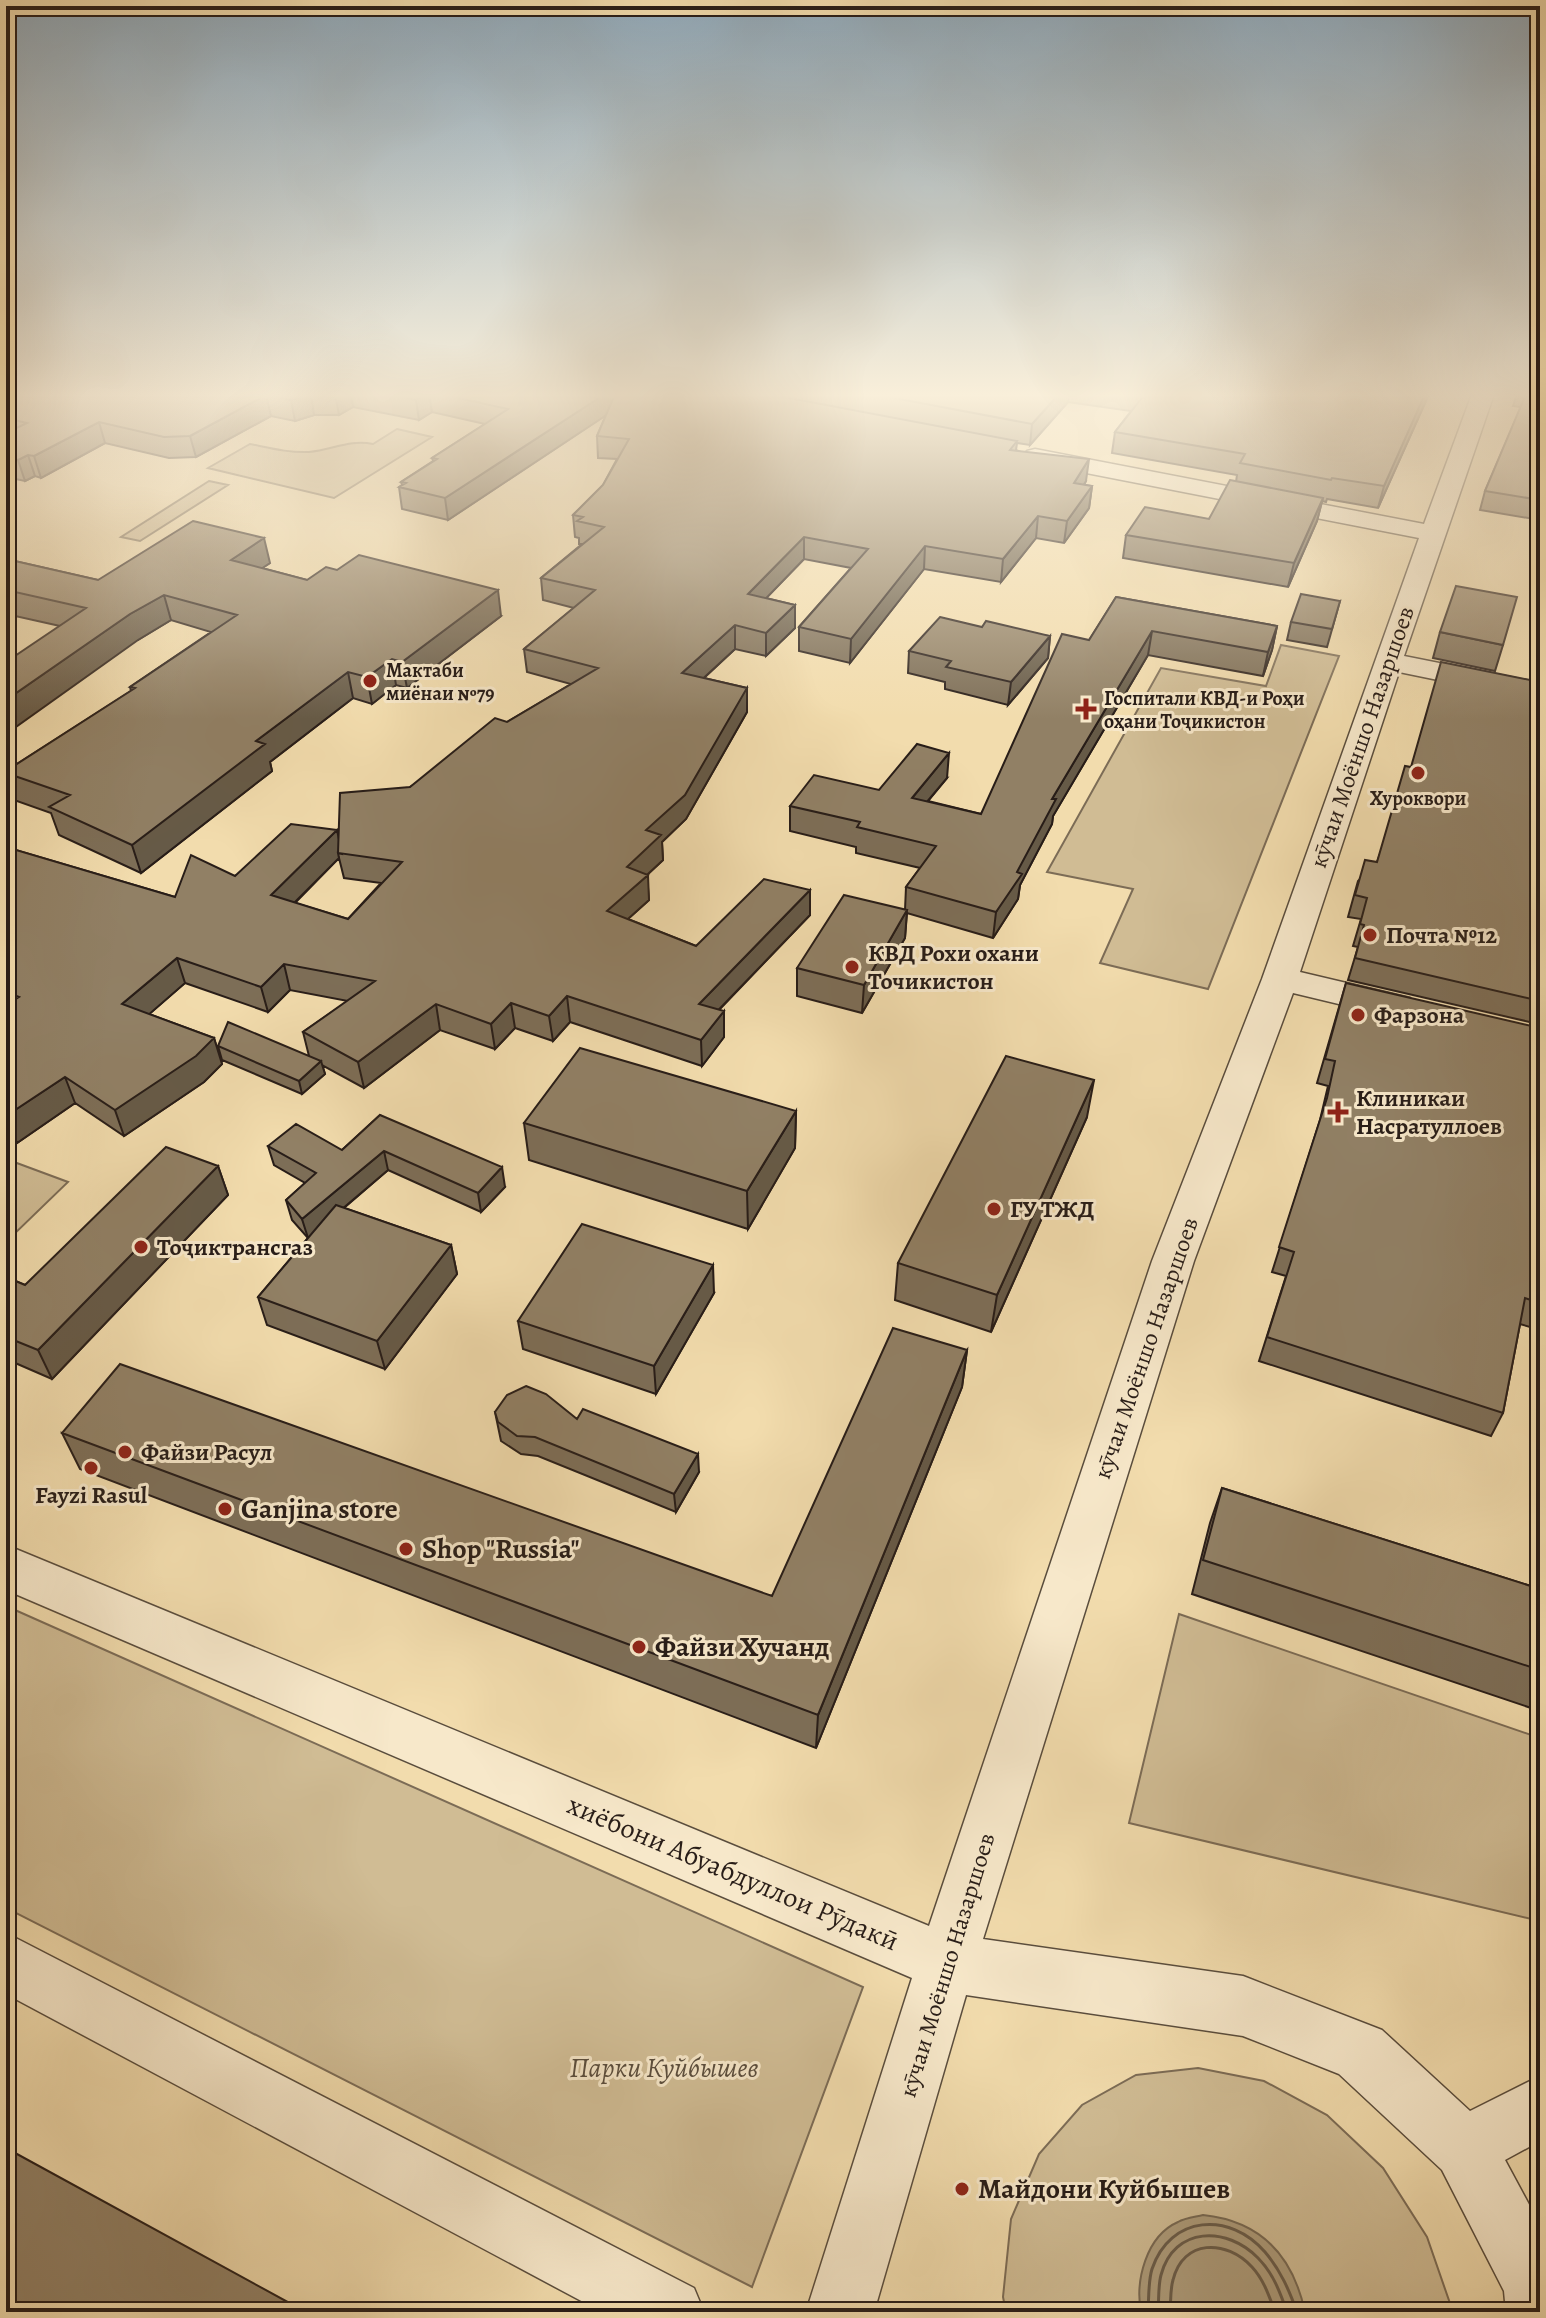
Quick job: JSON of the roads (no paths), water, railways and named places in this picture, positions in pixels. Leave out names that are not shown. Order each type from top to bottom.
[{"type":"street","points":[[1274,502],[1433,533]]},
{"type":"street","name":"кӯчаи Моёншо Назаршоев","points":[[840,2312],[946,1963],[1173,1261],[1280,979],[1444,502]]},
{"type":"street","points":[[1388,661],[1540,692]]},
{"type":"street","points":[[1280,979],[1432,1014]]},
{"type":"street","name":"хиёбони Абуабдуллои Рӯдакӣ","points":[[6,1567],[946,1963],[1243,2006],[1360,2052],[1464,2148],[1536,2285],[1540,2312]]},
{"type":"street","points":[[6,1962],[670,2312]]},
{"type":"street","points":[[1464,2148],[1540,2107]]},
{"type":"water","points":[[1203,2215],[1242,2225],[1271,2245],[1292,2274],[1305,2312],[1141,2312],[1142,2274],[1151,2248],[1167,2229]]},
{"type":"place","name":"Мактаби миёнаи №79","points":[[370,681]]},
{"type":"place","name":"Госпитали КВД-и Роҳи оҳани Тоҷикистон","points":[[1086,709]]},
{"type":"place","name":"Хуроквори","points":[[1418,773]]},
{"type":"place","name":"Почта №12","points":[[1370,935]]},
{"type":"place","name":"КВД Рохи охани Точикистон","points":[[852,967]]},
{"type":"place","name":"Фарзона","points":[[1358,1015]]},
{"type":"place","name":"Клиникаи Насратуллоев","points":[[1338,1112]]},
{"type":"place","name":"ГУ ТЖД","points":[[994,1209]]},
{"type":"place","name":"Тоҷиктрансгаз","points":[[141,1247]]},
{"type":"place","name":"Файзи Расул","points":[[125,1452]]},
{"type":"place","name":"Fayzi Rasul","points":[[91,1468]]},
{"type":"place","name":"Ganjina store","points":[[225,1509]]},
{"type":"place","name":"Shop \"Russia\"","points":[[406,1549]]},
{"type":"place","name":"Файзи Хучанд","points":[[639,1647]]},
{"type":"place","name":"Майдони Куйбышев","points":[[962,2189]]},
{"type":"park label","name":"Парки Куйбышев","points":[[664,2068]]}]
